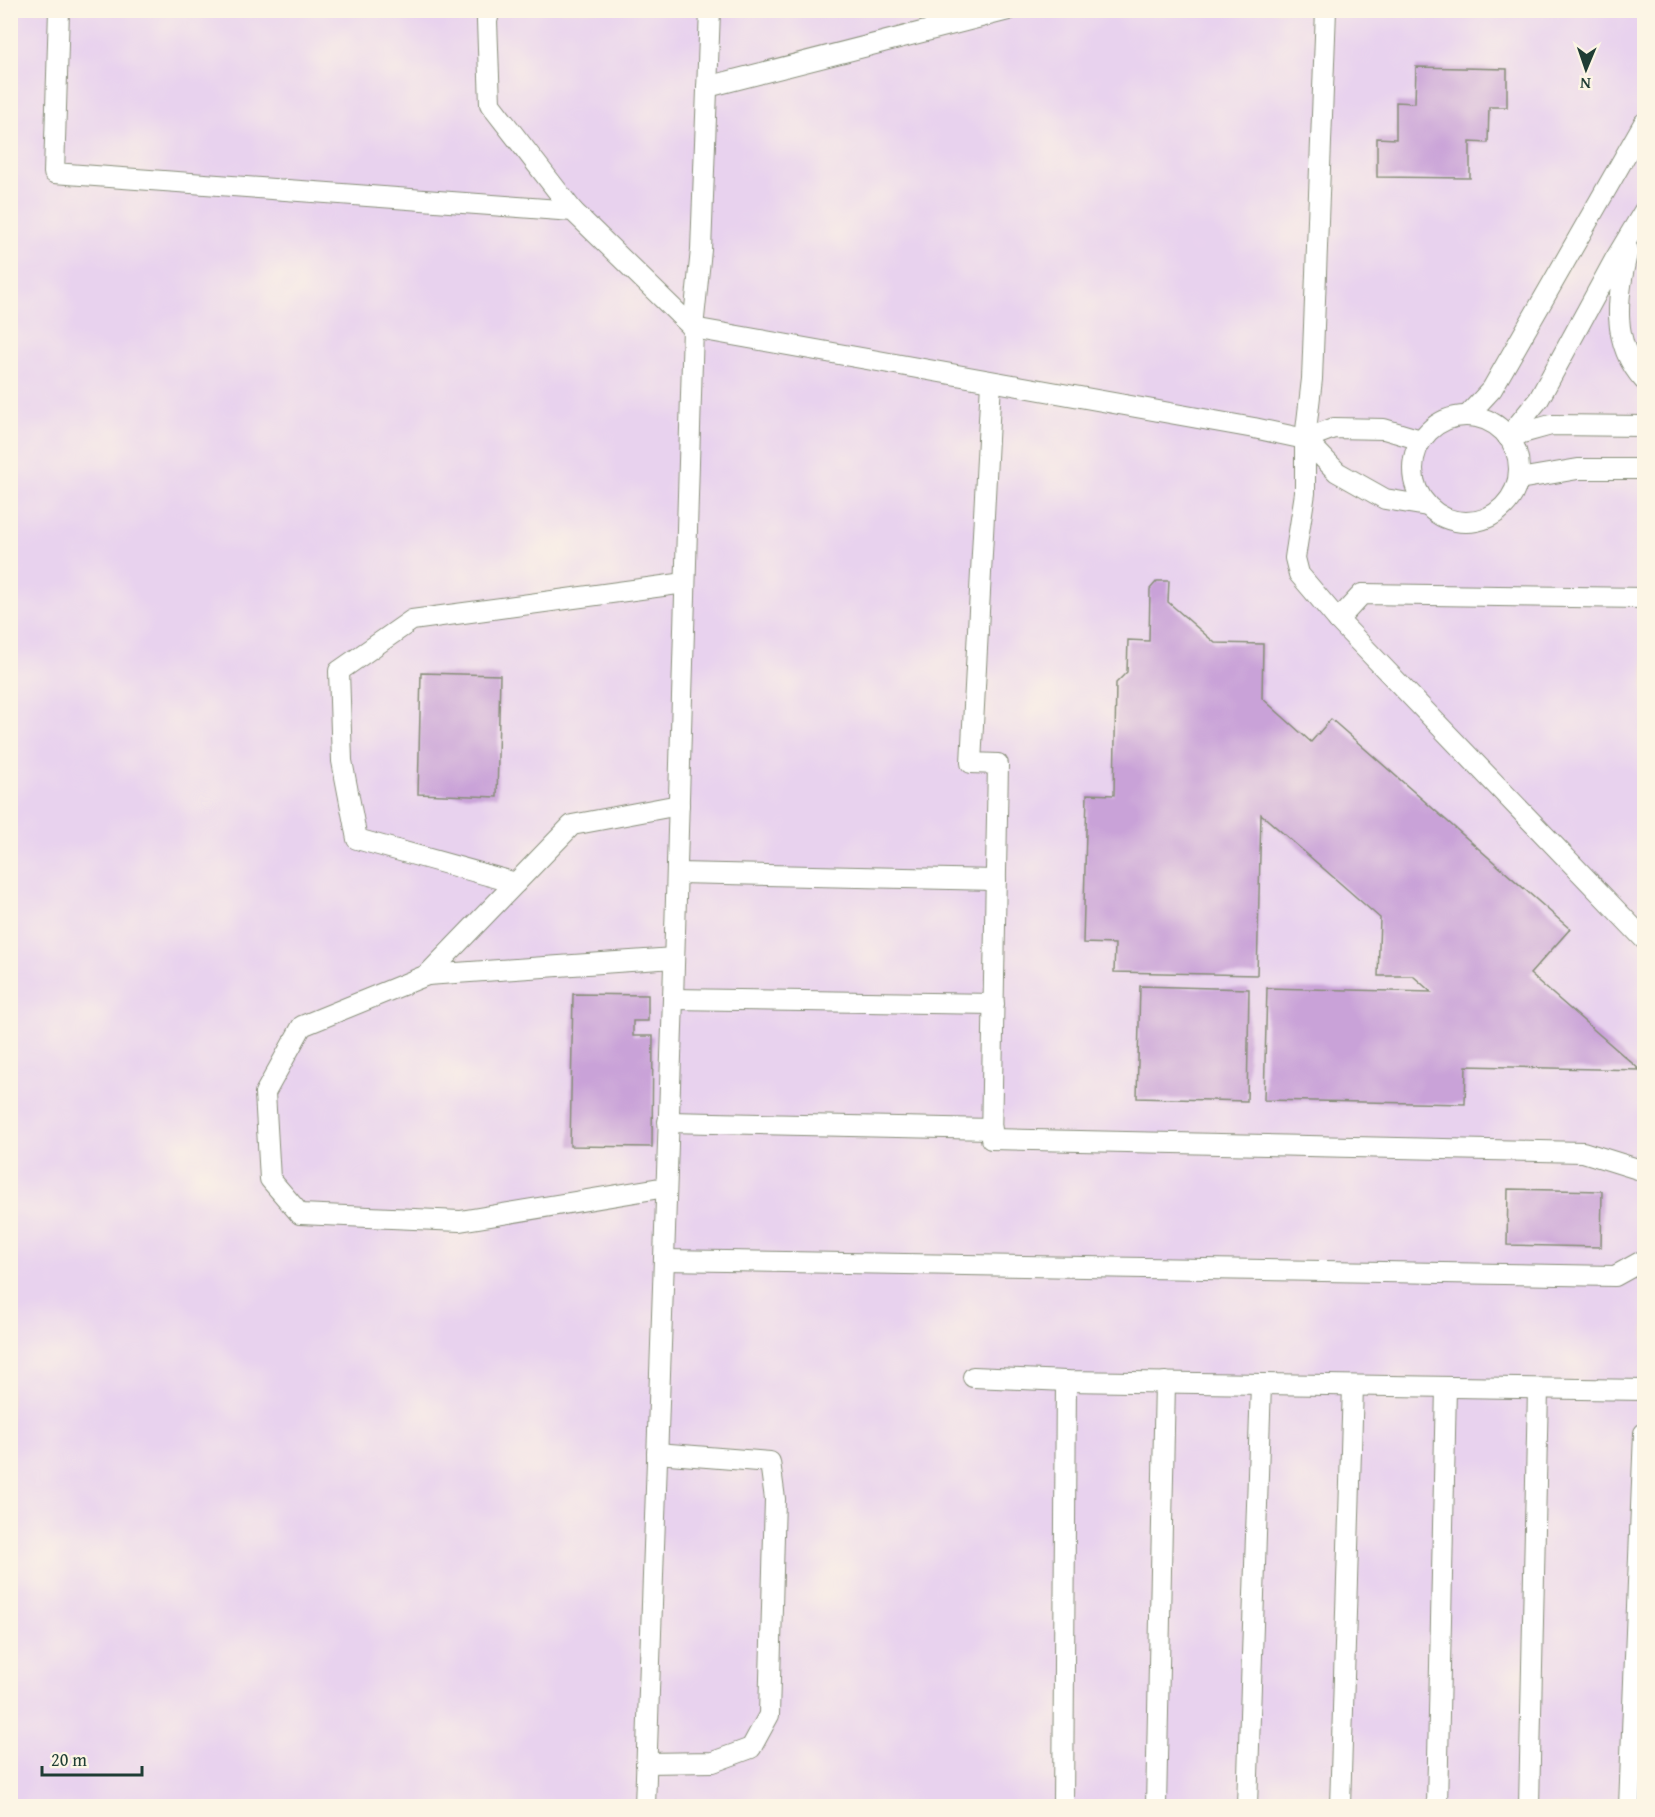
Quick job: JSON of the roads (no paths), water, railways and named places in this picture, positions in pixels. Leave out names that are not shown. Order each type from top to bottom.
[{"type":"lane","points":[[59,10],[54,173],[573,211]]},
{"type":"lane","points":[[490,10],[487,21],[489,104],[573,211],[693,328],[1254,428],[1305,440],[1337,472],[1385,499],[1427,506]]},
{"type":"lane","points":[[645,1806],[693,328],[701,250],[710,10]]},
{"type":"lane","points":[[707,87],[1008,10]]},
{"type":"lane","points":[[1326,10],[1312,379],[1305,440],[1305,493],[1295,558],[1299,574],[1338,620],[1644,939]]},
{"type":"lane","points":[[1468,415],[1492,389],[1644,123]]},
{"type":"lane","points":[[1508,436],[1539,399],[1644,211]]},
{"type":"lane","points":[[1632,233],[1622,274],[1619,305],[1620,332],[1626,353],[1644,380]]},
{"type":"lane","points":[[992,382],[971,763],[998,764],[991,1139],[1583,1152],[1644,1172]]},
{"type":"lane","points":[[1468,415],[1486,419],[1502,429],[1508,436],[1514,443],[1519,460],[1519,479],[1514,495],[1504,508],[1490,517],[1474,522],[1457,522],[1441,517],[1427,506],[1413,475],[1414,457],[1421,440],[1433,426],[1450,418],[1468,415]]},
{"type":"lane","points":[[1508,436],[1551,425],[1644,426]]},
{"type":"lane","points":[[1305,440],[1334,428],[1384,429],[1421,440]]},
{"type":"lane","points":[[1519,479],[1578,468],[1644,469]]},
{"type":"lane","points":[[516,882],[357,839],[342,761],[339,671],[412,621],[685,583]]},
{"type":"lane","points":[[1338,620],[1362,594],[1644,598]]},
{"type":"lane","points":[[427,975],[572,825],[679,805]]},
{"type":"lane","points":[[677,873],[996,880]]},
{"type":"lane","points":[[666,1187],[460,1221],[300,1214],[270,1179],[265,1093],[302,1026],[427,975],[674,958]]},
{"type":"lane","points":[[673,999],[994,1004]]},
{"type":"lane","points":[[668,1122],[992,1129]]},
{"type":"lane","points":[[664,1260],[1615,1276],[1644,1260]]},
{"type":"lane","points":[[973,1377],[1066,1381],[1644,1390]]},
{"type":"lane","points":[[1063,1806],[1066,1381]]},
{"type":"lane","points":[[1156,1806],[1165,1382]]},
{"type":"lane","points":[[1246,1806],[1261,1384]]},
{"type":"lane","points":[[1340,1806],[1353,1386]]},
{"type":"lane","points":[[1437,1806],[1446,1387]]},
{"type":"lane","points":[[1529,1806],[1538,1389]]},
{"type":"lane","points":[[1629,1806],[1644,1433]]},
{"type":"lane","points":[[646,1763],[713,1762],[751,1748],[769,1715],[774,1499],[770,1462],[657,1453]]}]
